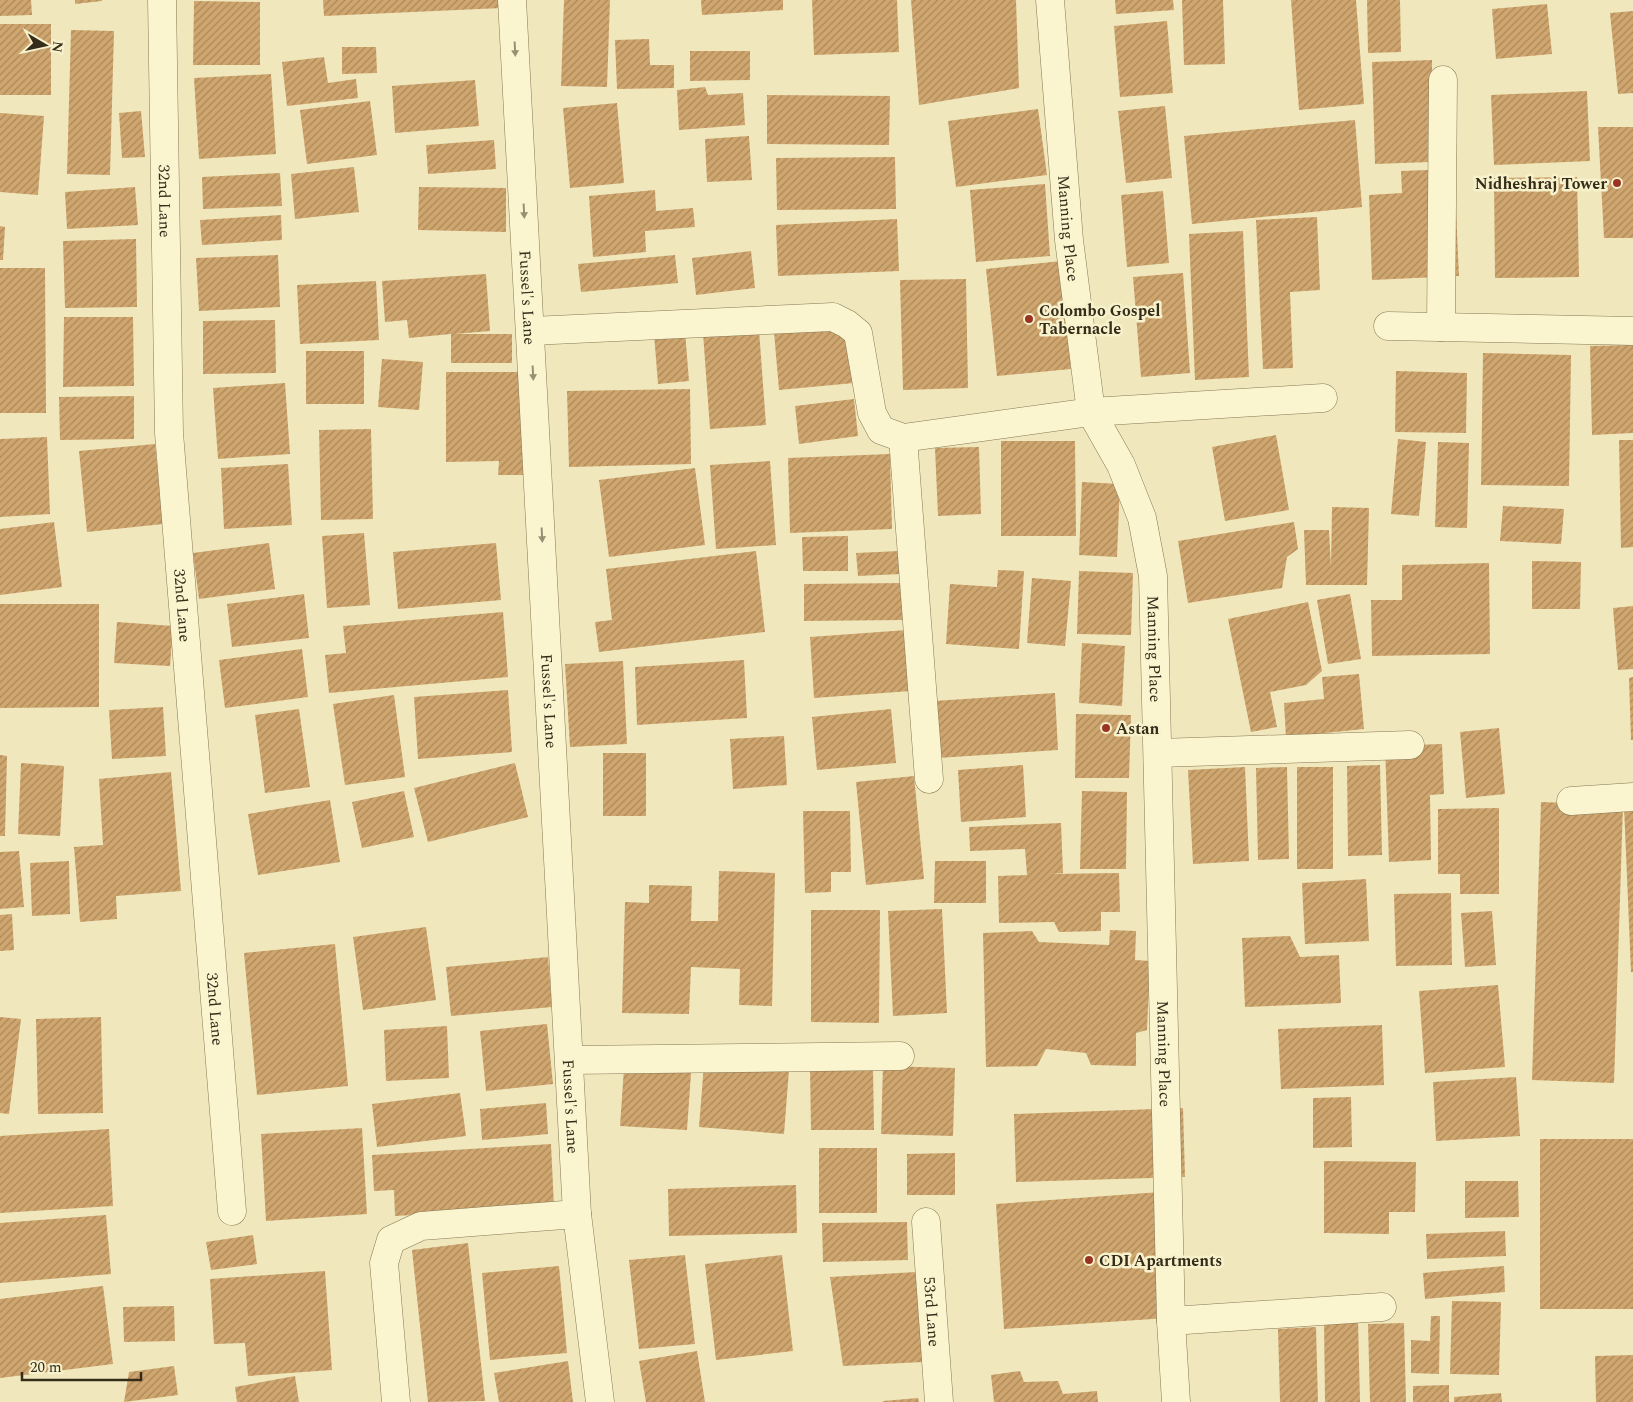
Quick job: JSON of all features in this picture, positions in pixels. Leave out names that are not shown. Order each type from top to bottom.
[{"type":"street","name":"32nd Lane","points":[[162,0],[169,433],[232,1211]]},
{"type":"street","name":"Fussel's Lane","points":[[512,0],[577,1214],[600,1402]]},
{"type":"street","name":"Manning Place","points":[[1050,0],[1069,240],[1091,412],[1121,465],[1142,518],[1153,576],[1171,1321],[1176,1402]]},
{"type":"street","points":[[1440,327],[1443,80]]},
{"type":"street","points":[[531,330],[833,317],[847,324],[858,333],[872,413],[881,430],[903,438],[1091,412],[1323,398]]},
{"type":"street","points":[[1388,326],[1633,332]]},
{"type":"street","points":[[903,438],[929,779]]},
{"type":"street","points":[[1158,753],[1410,745]]},
{"type":"street","points":[[1571,801],[1633,797]]},
{"type":"street","points":[[570,1060],[900,1056]]},
{"type":"street","points":[[396,1402],[384,1263],[391,1240],[421,1226],[577,1214]]},
{"type":"street","name":"53rd Lane","points":[[926,1222],[939,1402]]},
{"type":"street","points":[[1171,1321],[1382,1307]]},
{"type":"building","points":[[0,0],[31,0],[32,15],[0,16]]},
{"type":"building","points":[[75,0],[102,0],[102,1],[75,4]]},
{"type":"building","points":[[323,0],[502,0],[502,8],[324,16]]},
{"type":"building","points":[[564,0],[610,0],[607,87],[561,86]]},
{"type":"building","points":[[701,0],[783,0],[783,10],[702,15]]},
{"type":"building","points":[[812,0],[897,0],[899,52],[814,55]]},
{"type":"building","points":[[911,0],[1016,0],[1019,88],[919,105]]},
{"type":"building","points":[[1115,0],[1173,0],[1174,10],[1116,14]]},
{"type":"building","points":[[1182,0],[1223,0],[1225,64],[1184,65]]},
{"type":"building","points":[[1291,0],[1356,0],[1364,104],[1299,110]]},
{"type":"building","points":[[1367,0],[1400,0],[1401,52],[1368,53]]},
{"type":"building","points":[[194,1],[260,2],[260,65],[193,65]]},
{"type":"building","points":[[1547,4],[1552,54],[1496,59],[1492,9]]},
{"type":"building","points":[[1633,11],[1633,93],[1618,94],[1610,13]]},
{"type":"building","points":[[1167,21],[1173,93],[1120,97],[1114,26]]},
{"type":"building","points":[[0,24],[51,24],[51,95],[0,95]]},
{"type":"building","points":[[71,30],[114,31],[110,175],[67,174]]},
{"type":"building","points":[[649,39],[650,65],[674,65],[674,88],[617,89],[615,40]]},
{"type":"building","points":[[342,47],[376,47],[377,73],[342,74]]},
{"type":"building","points":[[690,51],[750,51],[750,80],[690,81]]},
{"type":"building","points":[[324,57],[328,83],[356,79],[358,98],[287,106],[282,62]]},
{"type":"building","points":[[1432,60],[1432,78],[1455,77],[1457,161],[1375,164],[1372,62]]},
{"type":"building","points":[[271,74],[276,154],[199,159],[194,78]]},
{"type":"building","points":[[475,80],[479,126],[395,133],[392,86]]},
{"type":"building","points":[[705,87],[708,95],[743,93],[745,125],[679,130],[677,90]]},
{"type":"building","points":[[1587,91],[1590,161],[1494,165],[1491,95]]},
{"type":"building","points":[[767,95],[890,96],[889,145],[767,144]]},
{"type":"building","points":[[370,101],[377,155],[307,164],[300,110]]},
{"type":"building","points":[[617,103],[624,183],[570,188],[563,108]]},
{"type":"building","points":[[1165,106],[1172,178],[1126,183],[1118,111]]},
{"type":"building","points":[[1038,109],[1047,175],[956,187],[948,121]]},
{"type":"building","points":[[141,111],[145,157],[122,158],[119,113]]},
{"type":"building","points":[[0,113],[44,116],[38,195],[0,192]]},
{"type":"building","points":[[1355,120],[1362,207],[1192,224],[1184,136]]},
{"type":"building","name":"Nidheshraj Tower","points":[[1598,127],[1633,127],[1633,238],[1604,238]]},
{"type":"building","points":[[749,136],[752,180],[707,182],[705,139]]},
{"type":"building","points":[[494,140],[496,169],[428,174],[426,145]]},
{"type":"building","points":[[895,157],[896,209],[777,210],[776,158]]},
{"type":"building","points":[[354,167],[359,212],[295,219],[291,174]]},
{"type":"building","points":[[1454,169],[1459,276],[1372,280],[1369,195],[1402,193],[1401,171]]},
{"type":"building","points":[[280,173],[282,206],[203,209],[202,177]]},
{"type":"building","points":[[1577,177],[1579,277],[1495,278],[1494,178]]},
{"type":"building","points":[[1045,184],[1050,256],[976,262],[970,190]]},
{"type":"building","points":[[135,187],[138,225],[67,229],[65,192]]},
{"type":"building","points":[[419,187],[506,188],[506,232],[418,230]]},
{"type":"building","points":[[655,190],[656,211],[693,208],[695,227],[645,231],[646,252],[593,257],[589,196]]},
{"type":"building","points":[[1163,191],[1169,263],[1127,267],[1121,195]]},
{"type":"building","points":[[281,215],[282,240],[202,245],[200,220]]},
{"type":"building","points":[[1317,217],[1320,290],[1290,292],[1293,368],[1263,369],[1256,220]]},
{"type":"building","points":[[897,219],[899,271],[778,276],[776,225]]},
{"type":"building","points":[[0,226],[5,227],[3,260],[0,260]]},
{"type":"building","points":[[1243,231],[1249,377],[1195,380],[1189,234]]},
{"type":"building","points":[[136,239],[137,307],[65,308],[63,241]]},
{"type":"building","points":[[751,251],[755,288],[696,295],[692,258]]},
{"type":"building","points":[[278,255],[280,307],[199,311],[196,258]]},
{"type":"building","points":[[675,255],[678,283],[581,292],[578,264]]},
{"type":"building","name":"Colombo Gospel Tabernacle","points":[[1061,261],[1071,369],[997,376],[986,269]]},
{"type":"building","points":[[0,268],[45,268],[46,413],[0,413]]},
{"type":"building","points":[[1183,273],[1190,373],[1141,377],[1133,277]]},
{"type":"building","points":[[486,274],[490,331],[455,334],[512,334],[512,363],[451,363],[451,334],[409,338],[407,320],[385,322],[382,281]]},
{"type":"building","points":[[966,279],[968,388],[903,390],[900,280]]},
{"type":"building","points":[[376,281],[379,340],[300,344],[297,285]]},
{"type":"building","points":[[64,317],[133,317],[134,386],[63,387]]},
{"type":"building","points":[[275,320],[276,373],[203,374],[203,321]]},
{"type":"building","points":[[848,324],[854,383],[779,390],[774,332]]},
{"type":"building","points":[[759,330],[766,425],[710,429],[703,333]]},
{"type":"building","points":[[685,331],[689,381],[658,384],[654,334]]},
{"type":"building","points":[[1633,345],[1633,433],[1592,435],[1590,346]]},
{"type":"building","points":[[306,351],[364,351],[364,404],[306,404]]},
{"type":"building","points":[[1483,353],[1571,355],[1569,486],[1481,485]]},
{"type":"building","points":[[382,359],[423,362],[419,410],[378,407]]},
{"type":"building","points":[[1396,371],[1467,373],[1466,433],[1395,432]]},
{"type":"building","points":[[446,372],[528,372],[528,475],[498,475],[499,461],[446,462]]},
{"type":"building","points":[[285,383],[290,454],[218,459],[213,388]]},
{"type":"building","points":[[690,389],[691,464],[569,467],[567,391]]},
{"type":"building","points":[[134,396],[134,439],[60,440],[59,397]]},
{"type":"building","points":[[854,399],[858,436],[799,444],[795,406]]},
{"type":"building","points":[[371,429],[373,519],[321,520],[319,430]]},
{"type":"building","points":[[1276,435],[1289,510],[1225,521],[1212,447]]},
{"type":"building","points":[[47,437],[50,514],[0,517],[0,439]]},
{"type":"building","points":[[1398,439],[1426,442],[1419,516],[1391,514]]},
{"type":"building","points":[[1619,440],[1633,440],[1633,547],[1621,548]]},
{"type":"building","points":[[1001,441],[1075,441],[1076,536],[1001,536]]},
{"type":"building","points":[[1438,442],[1469,443],[1467,528],[1435,527]]},
{"type":"building","points":[[155,444],[163,524],[87,532],[79,451]]},
{"type":"building","points":[[979,447],[981,514],[938,516],[935,448]]},
{"type":"building","points":[[890,454],[892,529],[790,533],[788,458]]},
{"type":"building","points":[[770,461],[776,545],[716,549],[710,465]]},
{"type":"building","points":[[288,464],[292,525],[224,529],[221,468]]},
{"type":"building","points":[[695,468],[705,545],[609,557],[599,480]]},
{"type":"building","points":[[1082,482],[1120,484],[1117,557],[1079,555]]},
{"type":"building","points":[[1503,506],[1564,509],[1561,544],[1500,541]]},
{"type":"building","points":[[1332,507],[1369,508],[1367,585],[1306,585],[1304,530],[1329,530],[1331,567]]},
{"type":"building","points":[[54,522],[62,587],[0,595],[0,529]]},
{"type":"building","points":[[1294,522],[1298,549],[1287,557],[1282,588],[1188,603],[1178,541]]},
{"type":"building","points":[[364,533],[370,605],[327,608],[322,536]]},
{"type":"building","points":[[848,536],[848,571],[803,571],[802,537]]},
{"type":"building","points":[[269,543],[275,589],[199,599],[193,553]]},
{"type":"building","points":[[496,543],[501,600],[398,609],[393,552]]},
{"type":"building","points":[[756,551],[765,632],[599,652],[595,622],[612,620],[606,569]]},
{"type":"building","points":[[899,551],[901,574],[858,576],[856,553]]},
{"type":"building","points":[[1532,561],[1581,562],[1580,609],[1532,609]]},
{"type":"building","points":[[1489,563],[1490,654],[1372,656],[1371,600],[1402,600],[1402,565]]},
{"type":"building","points":[[998,570],[1024,571],[1019,649],[946,644],[950,584],[997,587]]},
{"type":"building","points":[[1079,571],[1133,573],[1131,635],[1077,634]]},
{"type":"building","points":[[1032,578],[1071,581],[1065,646],[1027,643]]},
{"type":"building","points":[[903,583],[903,620],[804,621],[804,584]]},
{"type":"building","points":[[304,594],[309,638],[232,647],[227,604]]},
{"type":"building","points":[[1350,594],[1361,659],[1328,664],[1317,600]]},
{"type":"building","points":[[1308,602],[1322,671],[1306,685],[1270,692],[1277,727],[1251,732],[1228,619]]},
{"type":"building","points":[[0,604],[99,604],[99,707],[0,708]]},
{"type":"building","points":[[1633,606],[1633,669],[1618,670],[1613,608]]},
{"type":"building","points":[[503,612],[508,677],[329,693],[325,655],[346,653],[343,626]]},
{"type":"building","points":[[117,622],[173,626],[170,666],[114,663]]},
{"type":"building","points":[[907,630],[911,691],[814,698],[810,637]]},
{"type":"building","points":[[1082,643],[1125,646],[1122,706],[1079,703]]},
{"type":"building","points":[[302,649],[308,697],[225,708],[219,660]]},
{"type":"building","points":[[744,660],[747,718],[637,725],[635,667]]},
{"type":"building","points":[[623,661],[627,744],[570,747],[565,664]]},
{"type":"building","points":[[1359,674],[1364,729],[1286,737],[1284,703],[1324,699],[1322,677]]},
{"type":"building","points":[[1633,677],[1633,740],[1631,740],[1629,678]]},
{"type":"building","points":[[508,690],[512,752],[418,759],[414,697]]},
{"type":"building","points":[[1055,693],[1058,750],[938,758],[934,701]]},
{"type":"building","points":[[394,695],[405,777],[345,785],[333,704]]},
{"type":"building","points":[[163,707],[166,756],[112,759],[109,710]]},
{"type":"building","points":[[299,709],[310,787],[265,793],[255,715]]},
{"type":"building","points":[[891,709],[896,763],[817,770],[812,717]]},
{"type":"building","points":[[1076,714],[1131,715],[1129,778],[1075,778]]},
{"type":"building","points":[[1499,728],[1505,794],[1466,798],[1460,732]]},
{"type":"building","points":[[784,736],[787,785],[733,789],[730,739]]},
{"type":"building","points":[[1442,744],[1444,794],[1430,795],[1431,860],[1389,862],[1385,746]]},
{"type":"building","points":[[603,753],[646,753],[646,816],[603,816]]},
{"type":"building","points":[[0,755],[7,756],[5,836],[0,836]]},
{"type":"building","points":[[21,763],[64,766],[60,836],[18,834]]},
{"type":"building","points":[[515,763],[528,817],[428,842],[414,788]]},
{"type":"building","points":[[1023,765],[1026,817],[961,822],[958,770]]},
{"type":"building","points":[[1380,765],[1382,855],[1348,856],[1347,766]]},
{"type":"building","points":[[1245,767],[1249,861],[1193,864],[1188,770]]},
{"type":"building","points":[[1287,767],[1289,859],[1258,860],[1256,768]]},
{"type":"building","points":[[1297,767],[1333,767],[1333,869],[1297,869]]},
{"type":"building","points":[[171,772],[181,891],[116,896],[117,919],[80,922],[74,847],[103,845],[99,779]]},
{"type":"building","points":[[914,776],[924,879],[866,885],[856,782]]},
{"type":"building","points":[[404,791],[414,837],[362,848],[352,802]]},
{"type":"building","points":[[1082,791],[1127,792],[1126,869],[1080,869]]},
{"type":"building","points":[[330,800],[340,862],[258,875],[248,814]]},
{"type":"building","points":[[1541,802],[1623,805],[1614,1083],[1532,1080]]},
{"type":"building","points":[[1633,805],[1633,972],[1631,972],[1624,806]]},
{"type":"building","points":[[1499,808],[1499,894],[1460,894],[1460,874],[1438,874],[1438,809]]},
{"type":"building","points":[[803,811],[850,811],[851,872],[831,872],[831,892],[805,893]]},
{"type":"building","points":[[1061,823],[1063,873],[1050,874],[1119,873],[1120,912],[1101,912],[1101,931],[1059,932],[1054,922],[999,923],[998,876],[1027,875],[1025,849],[970,851],[969,827]]},
{"type":"building","points":[[19,851],[24,907],[0,909],[0,852]]},
{"type":"building","points":[[69,861],[70,914],[32,916],[30,863]]},
{"type":"building","points":[[935,861],[986,861],[986,903],[934,903]]},
{"type":"building","points":[[719,871],[775,873],[772,1006],[739,1005],[740,969],[691,967],[689,1014],[622,1013],[625,902],[649,903],[649,885],[692,886],[691,921],[718,921]]},
{"type":"building","points":[[1366,879],[1369,941],[1305,944],[1302,883]]},
{"type":"building","points":[[1451,893],[1452,965],[1396,966],[1394,894]]},
{"type":"building","points":[[942,909],[947,1013],[893,1016],[888,911]]},
{"type":"building","points":[[811,910],[880,910],[879,1023],[811,1022]]},
{"type":"building","points":[[1492,911],[1496,965],[1465,967],[1461,913]]},
{"type":"building","points":[[12,914],[14,950],[0,951],[0,915]]},
{"type":"building","points":[[426,927],[436,1000],[363,1010],[353,937]]},
{"type":"building","points":[[1110,930],[1136,931],[1135,960],[1150,961],[1147,1030],[1136,1033],[1136,1066],[1091,1065],[1086,1053],[1046,1049],[1037,1066],[986,1067],[983,933],[1032,931],[1039,942],[1109,945]]},
{"type":"building","points":[[1290,936],[1300,957],[1339,955],[1341,1003],[1245,1007],[1242,938]]},
{"type":"building","points":[[335,944],[348,1086],[257,1095],[244,953]]},
{"type":"building","points":[[548,957],[552,1007],[451,1016],[446,967]]},
{"type":"building","points":[[1498,985],[1505,1067],[1425,1073],[1419,991]]},
{"type":"building","points":[[0,1017],[21,1019],[9,1114],[0,1113]]},
{"type":"building","points":[[101,1017],[103,1113],[38,1114],[36,1019]]},
{"type":"building","points":[[547,1024],[553,1084],[486,1091],[480,1031]]},
{"type":"building","points":[[1382,1025],[1384,1085],[1281,1089],[1278,1029]]},
{"type":"building","points":[[447,1026],[449,1078],[386,1081],[384,1030]]},
{"type":"building","points":[[704,1064],[789,1070],[784,1134],[699,1127]]},
{"type":"building","points":[[883,1066],[955,1068],[953,1136],[881,1134]]},
{"type":"building","points":[[810,1067],[873,1067],[874,1130],[811,1130]]},
{"type":"building","points":[[624,1068],[691,1073],[687,1130],[620,1126]]},
{"type":"building","points":[[1516,1077],[1520,1136],[1436,1141],[1433,1082]]},
{"type":"building","points":[[460,1093],[466,1136],[377,1147],[372,1104]]},
{"type":"building","points":[[1351,1097],[1352,1147],[1313,1148],[1313,1098]]},
{"type":"building","points":[[546,1103],[548,1134],[482,1140],[480,1109]]},
{"type":"building","points":[[1183,1108],[1185,1177],[1016,1182],[1014,1114]]},
{"type":"building","points":[[362,1128],[367,1214],[266,1221],[261,1134]]},
{"type":"building","points":[[109,1129],[113,1206],[0,1213],[0,1136]]},
{"type":"building","points":[[1540,1139],[1633,1139],[1633,1309],[1540,1309]]},
{"type":"building","points":[[551,1144],[554,1207],[395,1216],[394,1190],[374,1191],[372,1155]]},
{"type":"building","points":[[819,1148],[877,1148],[877,1213],[819,1213]]},
{"type":"building","points":[[955,1153],[955,1195],[907,1195],[907,1154]]},
{"type":"building","points":[[1324,1161],[1416,1162],[1415,1212],[1389,1212],[1389,1234],[1324,1233]]},
{"type":"building","points":[[1465,1181],[1518,1181],[1519,1217],[1465,1218]]},
{"type":"building","points":[[796,1185],[797,1233],[669,1236],[668,1189]]},
{"type":"building","name":"CDI Apartments","points":[[1174,1191],[1182,1317],[1004,1329],[996,1204]]},
{"type":"building","points":[[106,1215],[111,1274],[0,1283],[0,1223]]},
{"type":"building","points":[[907,1222],[908,1260],[823,1262],[822,1223]]},
{"type":"building","points":[[1505,1231],[1506,1256],[1427,1259],[1426,1234]]},
{"type":"building","points":[[253,1235],[257,1264],[211,1270],[206,1242]]},
{"type":"building","points":[[468,1243],[485,1401],[428,1402],[412,1250]]},
{"type":"building","points":[[685,1255],[695,1344],[639,1349],[629,1260]]},
{"type":"building","points":[[782,1255],[793,1351],[716,1360],[705,1264]]},
{"type":"building","points":[[559,1266],[567,1353],[490,1360],[482,1273]]},
{"type":"building","points":[[1504,1266],[1505,1292],[1425,1299],[1423,1273]]},
{"type":"building","points":[[325,1271],[332,1370],[248,1376],[245,1343],[214,1344],[210,1279]]},
{"type":"building","points":[[916,1272],[923,1362],[843,1366],[830,1277]]},
{"type":"building","points":[[103,1286],[113,1364],[0,1378],[0,1299]]},
{"type":"building","points":[[1452,1301],[1501,1302],[1499,1375],[1450,1374]]},
{"type":"building","points":[[174,1306],[175,1341],[124,1342],[123,1307]]},
{"type":"building","points":[[1431,1316],[1440,1316],[1439,1374],[1411,1373],[1411,1340],[1430,1341]]},
{"type":"building","points":[[1358,1319],[1360,1402],[1325,1402],[1324,1320]]},
{"type":"building","points":[[1404,1323],[1406,1402],[1370,1402],[1368,1324]]},
{"type":"building","points":[[1316,1327],[1318,1402],[1280,1402],[1278,1329]]},
{"type":"building","points":[[697,1351],[705,1402],[646,1402],[639,1361]]},
{"type":"building","points":[[1633,1355],[1633,1402],[1596,1402],[1595,1356]]},
{"type":"building","points":[[568,1361],[573,1402],[499,1402],[494,1373]]},
{"type":"building","points":[[174,1366],[178,1395],[124,1402],[129,1372]]},
{"type":"building","points":[[1020,1371],[1024,1382],[1058,1381],[1063,1394],[1097,1391],[1098,1402],[994,1402],[991,1375]]},
{"type":"building","points":[[295,1376],[299,1402],[237,1402],[235,1387]]},
{"type":"building","points":[[1449,1385],[1449,1402],[1413,1402],[1413,1386]]},
{"type":"building","points":[[1501,1393],[1502,1402],[1454,1402],[1454,1397]]},
{"type":"building","points":[[918,1398],[919,1402],[883,1402],[883,1401]]},
{"type":"place","name":"Nidheshraj Tower","points":[[1617,183]]},
{"type":"place","name":"Colombo Gospel Tabernacle","points":[[1029,319]]},
{"type":"place","name":"Astan","points":[[1106,728]]},
{"type":"place","name":"CDI Apartments","points":[[1089,1260]]}]
